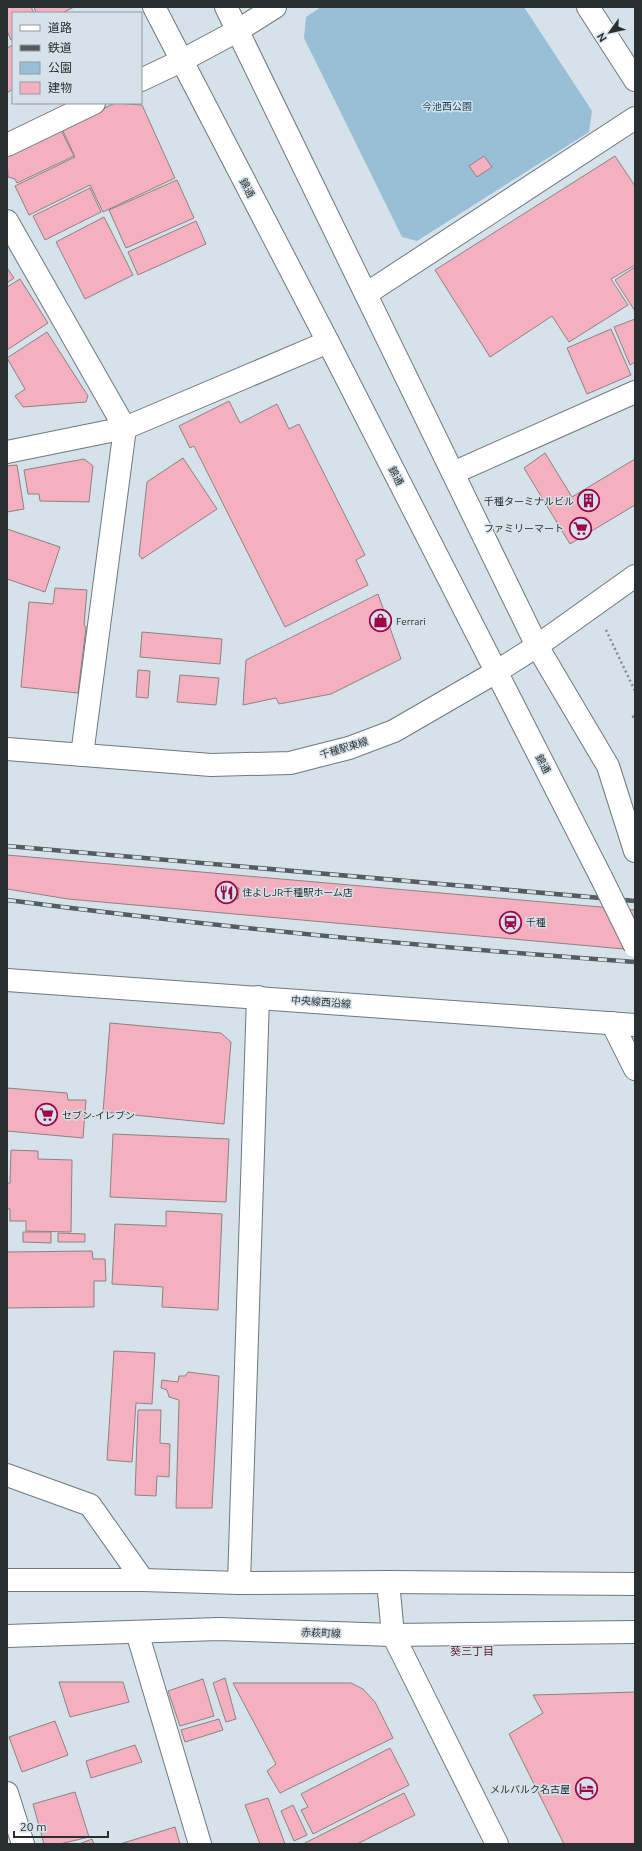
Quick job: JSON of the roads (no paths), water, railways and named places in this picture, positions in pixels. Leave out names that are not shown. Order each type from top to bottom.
[{"type":"street","name":"錦通","points":[[154,7],[181,62],[328,342],[635,946]]},
{"type":"street","points":[[226,7],[538,646],[608,766],[635,851]]},
{"type":"street","points":[[142,80],[181,62],[237,31],[275,7]]},
{"type":"street","points":[[588,7],[635,80]]},
{"type":"street","points":[[7,145],[92,104]]},
{"type":"street","points":[[366,294],[635,118]]},
{"type":"street","points":[[7,221],[125,428],[82,756]]},
{"type":"street","points":[[7,452],[125,428],[328,342]]},
{"type":"street","points":[[453,473],[635,392]]},
{"type":"street","name":"千種駅東線","points":[[7,749],[82,756],[211,764],[290,763],[349,748],[394,731],[496,672],[538,646],[635,576]]},
{"type":"street","name":"中央線西沿線","points":[[7,980],[635,1025]]},
{"type":"street","points":[[238,1583],[258,997]]},
{"type":"street","points":[[612,1023],[635,1069]]},
{"type":"street","points":[[7,1475],[90,1505],[143,1580]]},
{"type":"street","points":[[7,1580],[143,1580],[238,1583],[388,1582],[635,1584]]},
{"type":"street","points":[[388,1582],[393,1635],[497,1844]]},
{"type":"street","name":"赤萩町線","points":[[7,1636],[219,1629],[393,1635],[635,1632]]},
{"type":"street","points":[[137,1632],[200,1844]]},
{"type":"street","points":[[7,1794],[23,1844]]},
{"type":"railway","points":[[7,846],[635,901]]},
{"type":"railway","points":[[7,900],[321,936],[635,962]]},
{"type":"place","name":"千種ターミナルビル","points":[[589,501]]},
{"type":"place","name":"ファミリーマート","points":[[580,528]]},
{"type":"place","name":"Ferrari","points":[[381,621]]},
{"type":"place","name":"住よしJR千種駅ホーム店","points":[[227,892]]},
{"type":"place","name":"千種","points":[[510,922]]},
{"type":"place","name":"セブン-イレブン","points":[[46,1115]]},
{"type":"place","name":"メルパルク名古屋","points":[[586,1789]]},
{"type":"district","name":"葵三丁目","points":[[472,1651]]},
{"type":"park label","name":"今池西公園","points":[[447,106]]}]
